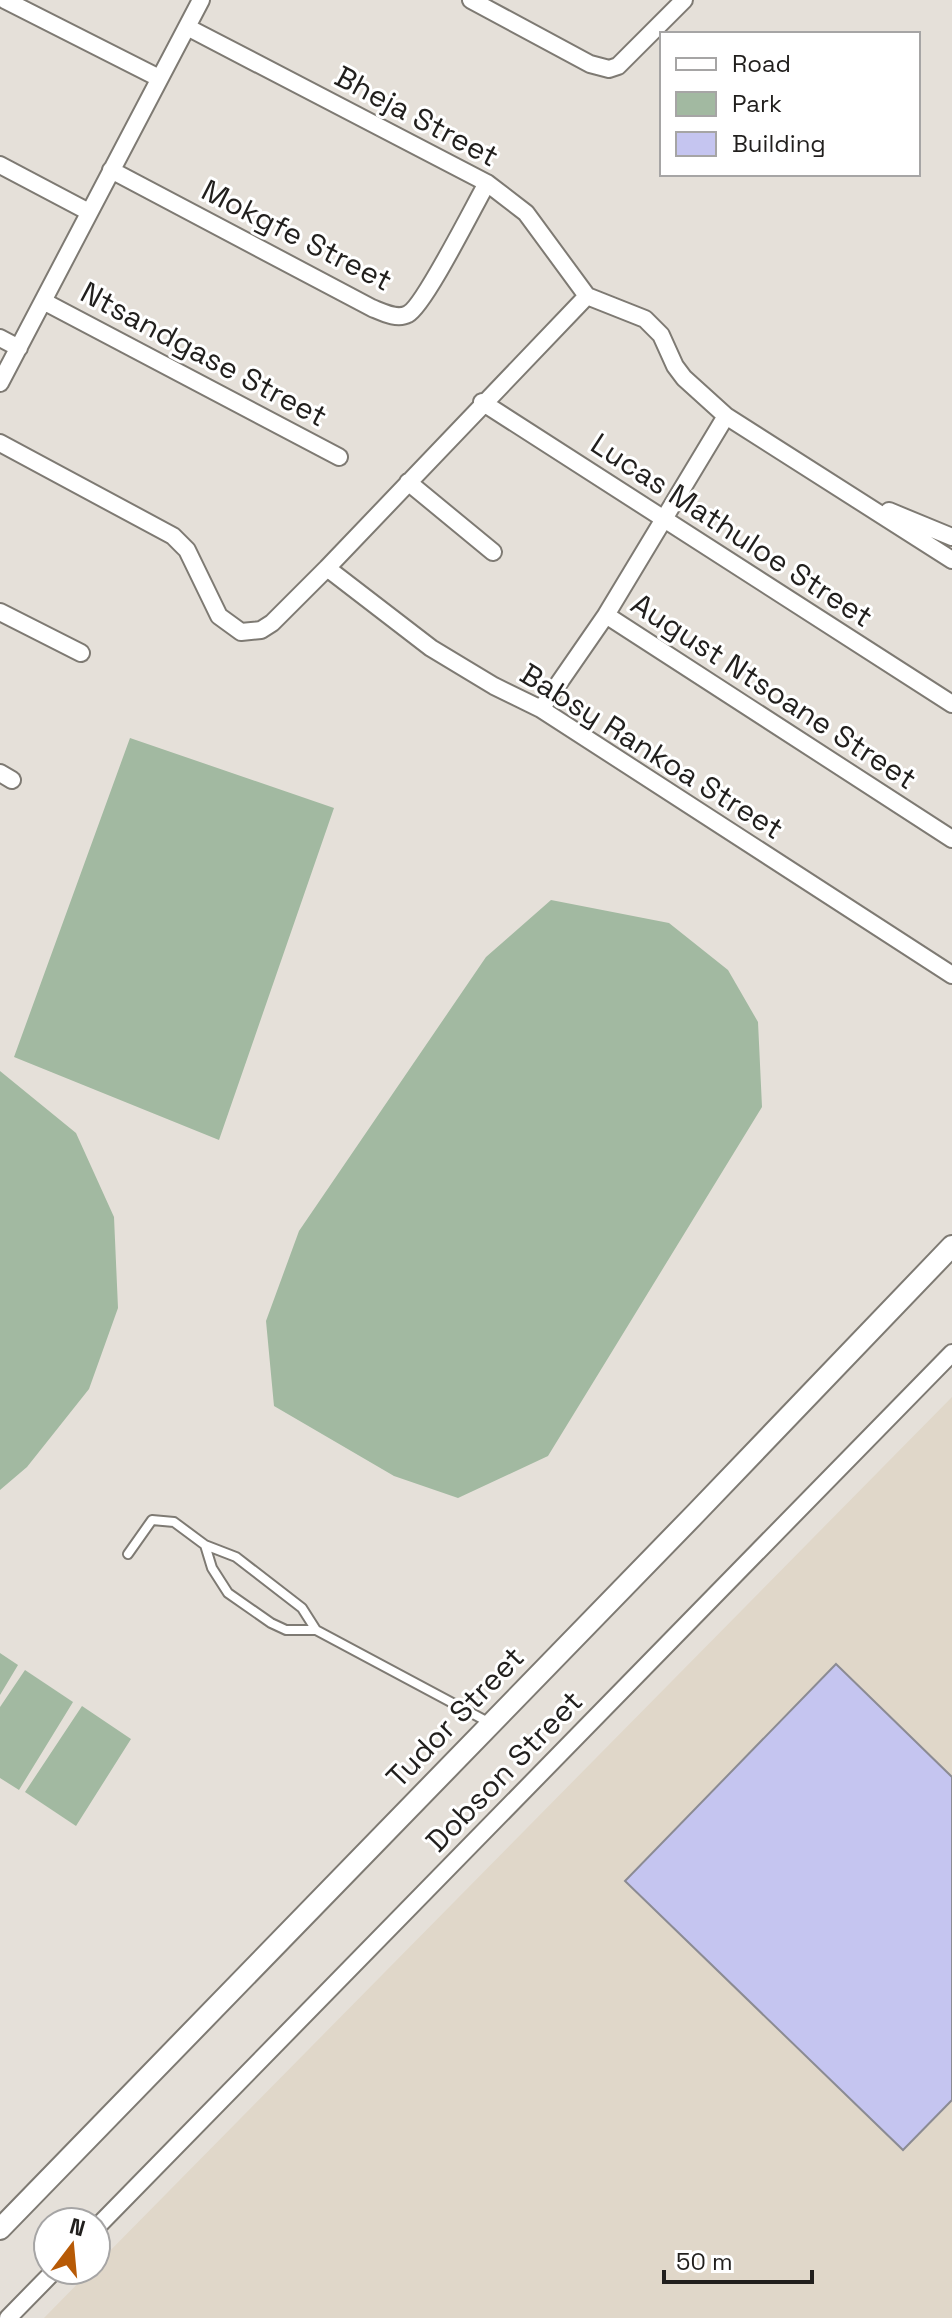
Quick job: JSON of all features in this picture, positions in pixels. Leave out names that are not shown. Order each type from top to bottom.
[{"type":"street","points":[[5,0],[159,78]]},
{"type":"street","points":[[0,383],[201,0]]},
{"type":"street","points":[[471,0],[590,64],[609,69],[627,60],[684,0]]},
{"type":"street","name":"Bheja Street","points":[[187,27],[487,183],[526,213],[587,296]]},
{"type":"street","points":[[0,165],[89,212]]},
{"type":"street","name":"Mokgfe Street","points":[[111,170],[372,308],[398,316],[409,314],[425,295],[487,183]]},
{"type":"street","points":[[0,443],[173,536],[187,550],[219,616],[241,632],[261,630],[327,568],[482,402],[587,296],[645,319],[661,335],[684,378],[726,416],[952,560]]},
{"type":"street","name":"Ntsandgase Street","points":[[43,301],[339,457]]},
{"type":"street","points":[[0,338],[19,348]]},
{"type":"street","name":"Lucas Mathuloe Street","points":[[482,402],[952,704]]},
{"type":"street","points":[[541,709],[606,615],[726,416]]},
{"type":"street","points":[[408,482],[493,552]]},
{"type":"street","points":[[861,502],[952,537]]},
{"type":"street","name":"Babsy Rankoa Street","points":[[327,568],[444,657],[541,709],[952,975]]},
{"type":"street","points":[[0,612],[81,653]]},
{"type":"street","name":"August Ntsoane Street","points":[[606,615],[952,839]]},
{"type":"street","name":"Tudor Street","points":[[0,2229],[952,1246]]},
{"type":"street","name":"Dobson Street","points":[[112,2212],[952,1353]]},
{"type":"street","points":[[8,2318],[39,2286]]},
{"type":"lane","points":[[128,1554],[152,1520],[174,1522],[205,1545],[236,1557],[302,1608],[316,1630]]},
{"type":"lane","points":[[205,1545],[212,1568],[228,1593],[271,1623],[286,1630],[316,1630],[491,1723]]},
{"type":"shaded area","points":[[952,1397],[952,2318],[44,2318],[75,2286],[112,2286],[112,2249]]},
{"type":"green space","points":[[130,738],[334,808],[219,1140],[14,1057]]},
{"type":"green space","points":[[551,900],[669,923],[728,970],[758,1022],[762,1107],[548,1456],[458,1498],[394,1476],[274,1406],[266,1321],[299,1231],[486,957]]},
{"type":"green space","points":[[0,1071],[76,1133],[114,1217],[118,1308],[89,1389],[27,1467],[0,1490]]},
{"type":"green space","points":[[0,1653],[18,1665],[0,1695]]},
{"type":"green space","points":[[25,1670],[73,1702],[19,1790],[0,1778],[0,1707]]},
{"type":"green space","points":[[82,1706],[131,1739],[76,1826],[25,1792]]},
{"type":"building","points":[[836,1664],[952,1777],[952,2100],[903,2150],[625,1881]]}]
